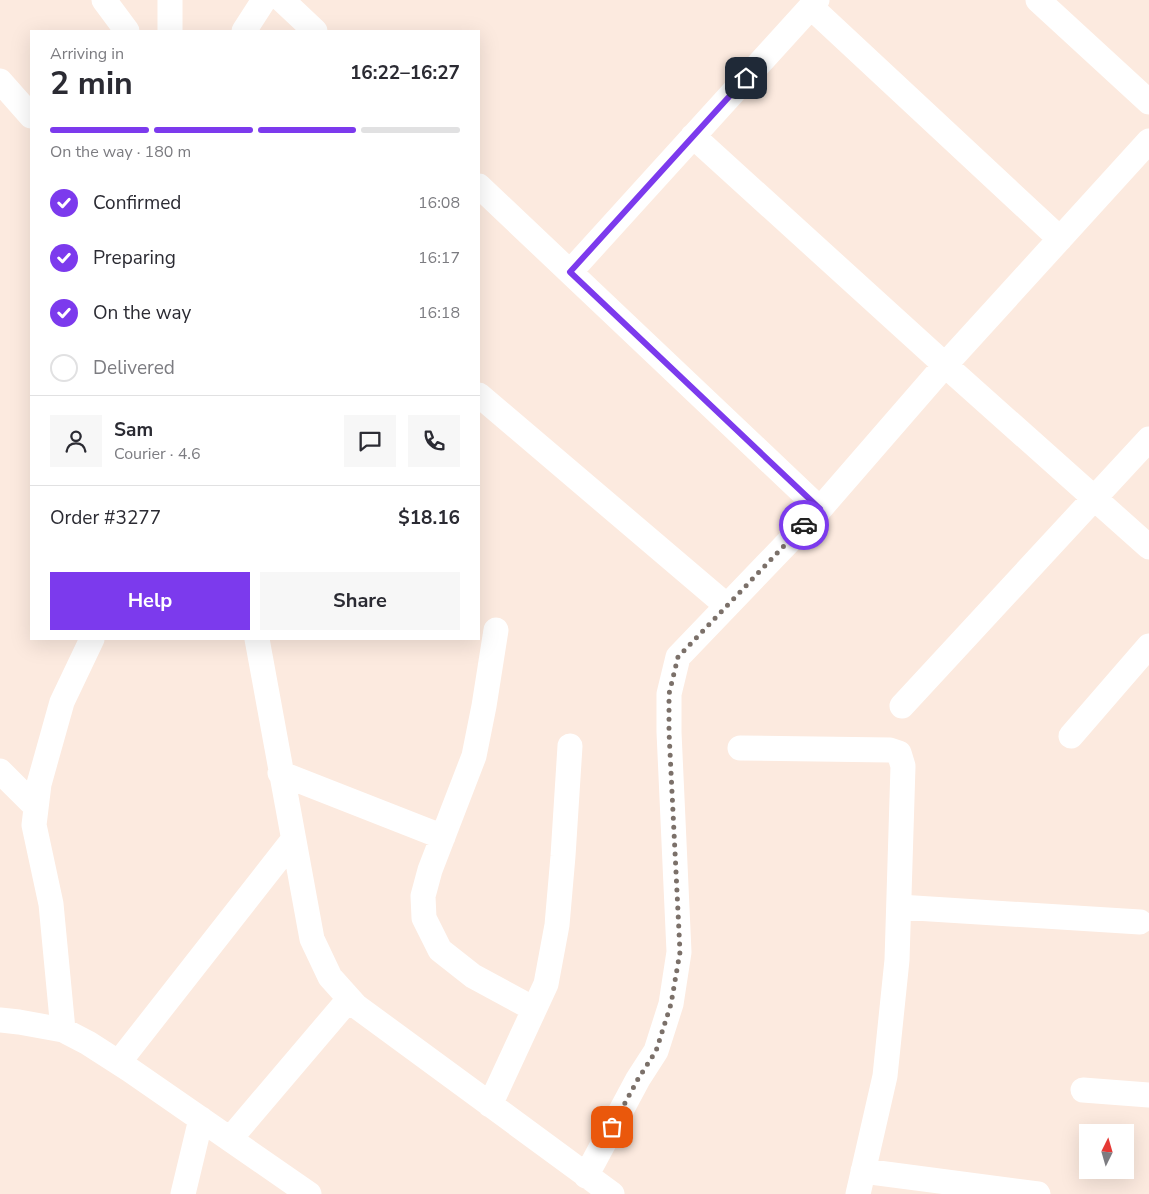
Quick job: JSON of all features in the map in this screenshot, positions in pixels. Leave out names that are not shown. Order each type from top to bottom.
[{"type":"street","points":[[104,0],[126,30]]},
{"type":"street","points":[[170,0],[170,30]]},
{"type":"street","points":[[245,30],[264,0]]},
{"type":"street","points":[[282,0],[314,30]]},
{"type":"street","points":[[1038,0],[1149,102]]},
{"type":"street","points":[[570,272],[814,3],[1060,239]]},
{"type":"street","points":[[0,81],[30,115]]},
{"type":"street","points":[[693,136],[1149,547]]},
{"type":"street","points":[[586,1176],[638,1079],[656,1051],[671,1004],[680,952],[669,732],[669,694],[678,657],[820,509],[945,365],[1149,141]]},
{"type":"street","points":[[480,187],[820,509]]},
{"type":"street","points":[[480,396],[727,606]]},
{"type":"street","points":[[902,706],[1149,439]]},
{"type":"street","points":[[496,630],[474,756],[430,870],[423,896],[424,918],[440,950],[473,976],[534,1009]]},
{"type":"street","points":[[63,1030],[51,904],[34,825],[40,784],[62,702],[92,640]]},
{"type":"street","points":[[257,640],[312,940],[330,977],[356,1006],[612,1194]]},
{"type":"street","points":[[1070,736],[1149,646]]},
{"type":"street","points":[[490,1105],[546,984],[557,924],[564,856],[570,746]]},
{"type":"street","points":[[740,748],[890,750],[899,753],[903,766],[897,960],[885,1076],[860,1182],[1038,1194]]},
{"type":"street","points":[[0,771],[36,807]]},
{"type":"street","points":[[280,773],[443,837]]},
{"type":"street","points":[[119,1062],[293,840]]},
{"type":"street","points":[[899,907],[1140,922]]},
{"type":"street","points":[[230,1139],[349,1000]]},
{"type":"street","points":[[0,1020],[63,1030],[88,1043],[119,1062],[309,1194]]},
{"type":"street","points":[[1083,1090],[1149,1095]]},
{"type":"street","points":[[183,1194],[201,1119]]},
{"type":"way so far","points":[[612,1127],[638,1079],[656,1051],[671,1004],[680,952],[669,732],[669,694],[678,657],[804,525]]},
{"type":"route","points":[[746,78],[570,272],[820,509],[804,525]]}]
